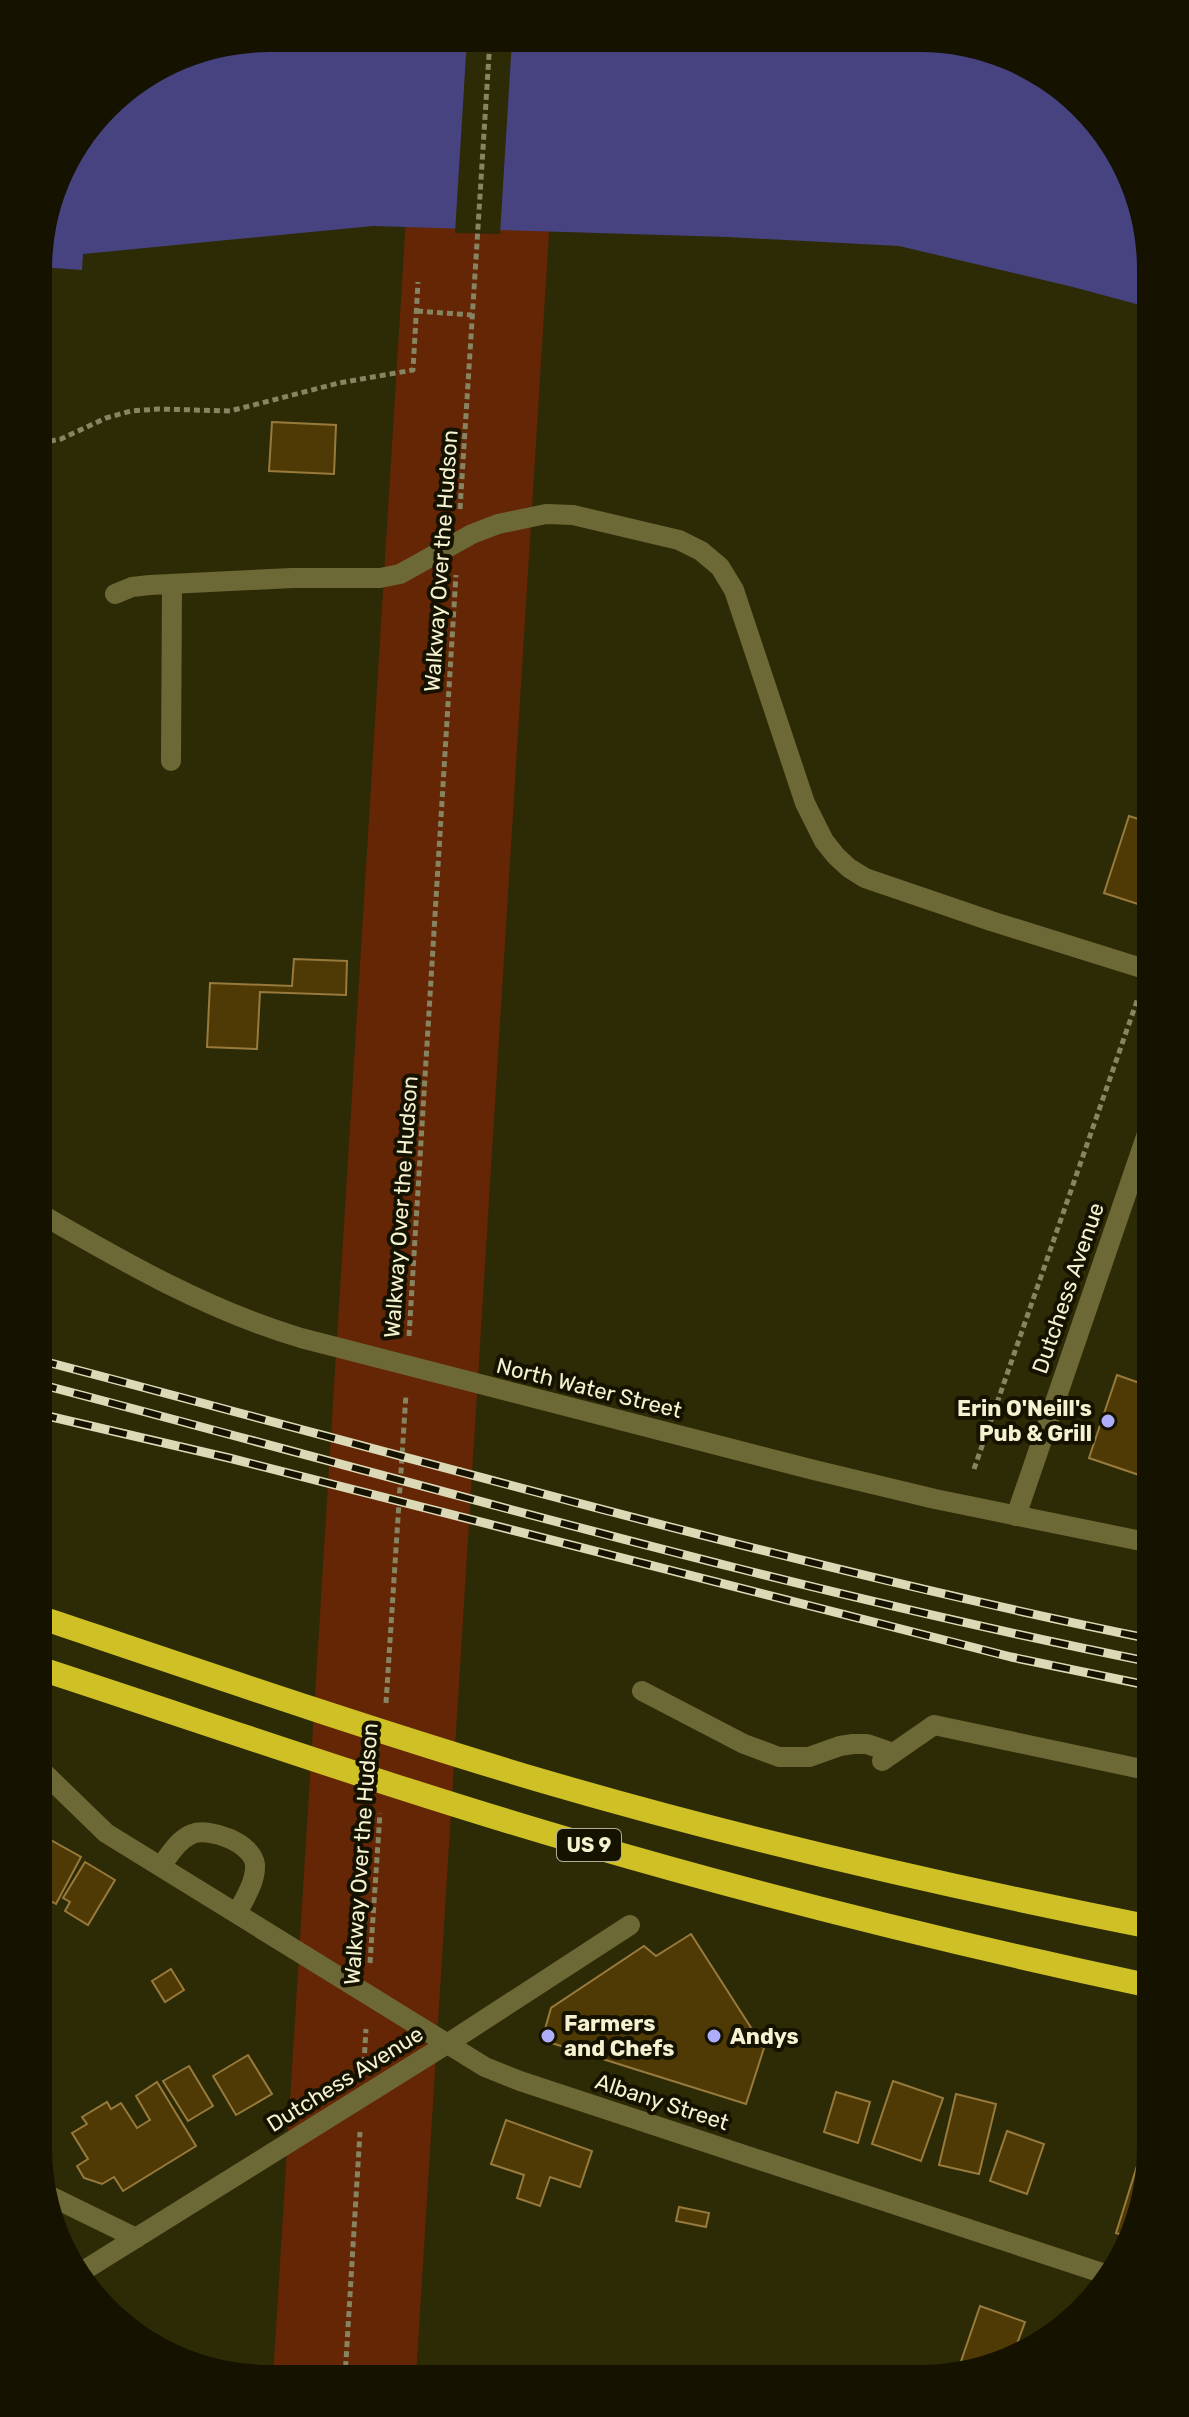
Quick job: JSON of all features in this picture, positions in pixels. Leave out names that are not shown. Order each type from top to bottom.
[{"type":"highway","name":"US 9","points":[[52,1621],[357,1723],[568,1788],[941,1883],[1137,1924]]},
{"type":"highway","name":"US 9","points":[[52,1673],[447,1802],[647,1862],[874,1923],[1137,1983]]},
{"type":"street","points":[[115,594],[132,587],[172,584],[292,578],[361,580],[390,576],[417,566],[472,534],[498,524],[546,514],[573,515],[679,540],[701,551],[720,567],[734,590],[805,803],[824,841],[836,856],[865,878],[1137,966]]},
{"type":"street","points":[[171,761],[172,584]]},
{"type":"street","name":"Dutchess Avenue","points":[[1016,1516],[1137,1163]]},
{"type":"street","name":"North Water Street","points":[[52,1220],[168,1285],[267,1328],[799,1467],[935,1499],[1137,1540]]},
{"type":"street","points":[[642,1691],[744,1744],[779,1757],[809,1757],[853,1744],[867,1744],[887,1757],[934,1725],[1137,1768]]},
{"type":"street","name":"Albany Street","points":[[52,1781],[106,1833],[485,2067],[1098,2272]]},
{"type":"street","points":[[161,1866],[181,1841],[197,1833],[219,1834],[246,1848],[255,1864],[237,1913]]},
{"type":"street","name":"Dutchess Avenue","points":[[88,2268],[447,2044],[630,1925]]},
{"type":"street","points":[[59,2200],[136,2238]]},
{"type":"path","name":"Walkway Over the Hudson","points":[[460,521],[489,52]]},
{"type":"path","points":[[52,441],[131,411],[230,411],[339,383],[413,370],[418,282],[417,311],[472,315]]},
{"type":"path","name":"Walkway Over the Hudson","points":[[409,1346],[457,569]]},
{"type":"path","points":[[974,1469],[1137,1004]]},
{"type":"path","name":"Walkway Over the Hudson","points":[[386,1711],[406,1394]]},
{"type":"path","name":"Walkway Over the Hudson","points":[[370,1965],[380,1806]]},
{"type":"path","points":[[363,2076],[366,2028]]},
{"type":"path","points":[[346,2365],[360,2123]]},
{"type":"shaded area","points":[[269,52],[934,52],[962,56],[1016,74],[1063,106],[1083,126],[1115,173],[1125,199],[1137,255],[1137,304],[899,246],[727,237],[373,226],[83,254],[82,270],[52,268],[59,213],[81,160],[116,116],[148,89],[173,74],[213,59]]},
{"type":"shaded area","points":[[416,52],[560,52],[417,2365],[274,2365]]},
{"type":"pier","points":[[466,52],[511,52],[500,234],[455,233]]},
{"type":"building","points":[[272,422],[336,425],[334,474],[269,471]]},
{"type":"building","points":[[1129,816],[1137,819],[1137,904],[1104,893]]},
{"type":"building","points":[[294,959],[347,961],[346,995],[260,992],[257,1049],[207,1047],[210,983],[292,986]]},
{"type":"building","points":[[1117,1375],[1137,1382],[1137,1474],[1089,1458]]},
{"type":"building","points":[[52,1841],[81,1857],[56,1904],[52,1902]]},
{"type":"building","points":[[85,1862],[115,1880],[88,1925],[65,1911],[70,1902],[63,1898]]},
{"type":"building","points":[[691,1934],[764,2048],[746,2104],[542,2040],[551,2008],[644,1946],[656,1956]]},
{"type":"building","points":[[171,1969],[184,1990],[165,2002],[152,1981]]},
{"type":"building","points":[[248,2055],[272,2094],[236,2115],[213,2076]]},
{"type":"building","points":[[189,2066],[213,2106],[188,2121],[163,2081]]},
{"type":"building","points":[[893,2081],[943,2098],[921,2161],[872,2144]]},
{"type":"building","points":[[157,2082],[196,2146],[123,2191],[114,2177],[102,2184],[84,2178],[77,2166],[88,2159],[72,2133],[87,2124],[82,2117],[107,2102],[111,2109],[121,2103],[137,2128],[150,2120],[136,2096]]},
{"type":"building","points":[[836,2092],[870,2102],[858,2143],[824,2132]]},
{"type":"building","points":[[956,2094],[996,2104],[979,2174],[939,2165]]},
{"type":"building","points":[[506,2120],[592,2151],[580,2187],[550,2177],[540,2206],[517,2198],[524,2175],[491,2164]]},
{"type":"building","points":[[1007,2131],[1044,2144],[1027,2194],[990,2181]]},
{"type":"building","points":[[1136,2169],[1130,2204],[1119,2234],[1116,2233]]},
{"type":"building","points":[[679,2207],[709,2213],[706,2227],[676,2221]]},
{"type":"building","points":[[980,2306],[1025,2322],[1018,2341],[961,2361]]},
{"type":"railway","points":[[52,1363],[732,1543],[1137,1636]]},
{"type":"railway","points":[[52,1387],[732,1567],[1011,1633],[1137,1659]]},
{"type":"railway","points":[[52,1417],[229,1458],[1011,1657],[1137,1683]]},
{"type":"place","name":"Erin O'Neill's Pub & Grill","points":[[1108,1421]]},
{"type":"place","name":"Farmers and Chefs","points":[[548,2036]]},
{"type":"place","name":"Andys","points":[[714,2036]]}]
